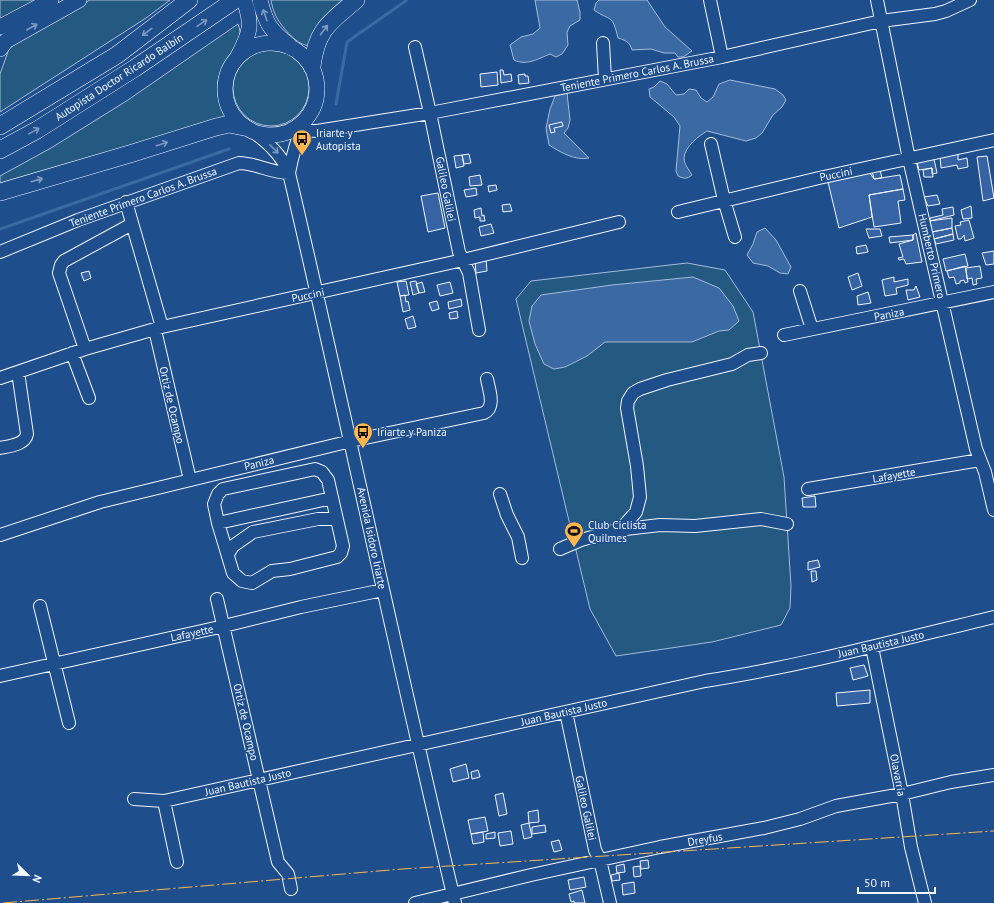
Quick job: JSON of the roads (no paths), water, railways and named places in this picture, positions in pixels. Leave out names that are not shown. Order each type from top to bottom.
[{"type":"highway","name":"Autopista Doctor Ricardo Balbín","points":[[0,126],[117,55],[189,0]]},
{"type":"highway","points":[[312,66],[314,50],[320,36],[327,26],[356,0]]},
{"type":"highway","name":"Autopista Doctor Ricardo Balbín","points":[[0,150],[37,130],[236,2]]},
{"type":"highway","points":[[0,192],[134,153],[216,126],[229,124],[248,129]]},
{"type":"main road","points":[[0,28],[51,0]]},
{"type":"main road","points":[[0,49],[6,41],[79,0]]},
{"type":"main road","points":[[236,2],[250,19],[247,38],[238,56],[230,67],[225,79],[225,93],[228,106],[234,117],[248,129],[264,135],[276,135],[287,132],[304,124],[314,106],[317,93],[317,79],[312,66],[304,56],[270,28],[260,0]]},
{"type":"main road","points":[[238,56],[250,47],[264,42],[279,42],[293,48]]},
{"type":"street","points":[[710,0],[722,57]]},
{"type":"street","name":"Humberto Primero","points":[[877,0],[909,159],[944,303],[976,449],[986,462],[994,510]]},
{"type":"street","name":"Teniente Primero Carlos A. Brussa","points":[[304,124],[317,131],[430,113],[722,57],[881,20],[946,11],[970,0]]},
{"type":"street","points":[[603,43],[605,79]]},
{"type":"street","name":"Galileo Galilei","points":[[415,47],[458,252],[469,274],[479,330]]},
{"type":"street","name":"Avenida Isidoro Iriarte","points":[[289,173],[292,153],[304,124]]},
{"type":"street","name":"Avenida Isidoro Iriarte","points":[[248,129],[266,141],[280,155],[289,173],[454,899]]},
{"type":"street","name":"Puccini","points":[[678,212],[724,200],[994,140]]},
{"type":"street","points":[[711,144],[724,200],[735,237]]},
{"type":"street","name":"Teniente Primero Carlos A. Brussa","points":[[0,252],[126,202],[239,164],[244,163],[278,172],[289,173]]},
{"type":"street","name":"Ortiz de Ocampo","points":[[126,202],[158,329],[190,480]]},
{"type":"street","name":"Puccini","points":[[0,378],[72,353],[158,329],[463,260],[619,222]]},
{"type":"street","points":[[85,349],[59,274],[59,269],[64,261],[132,224]]},
{"type":"street","points":[[800,291],[812,329]]},
{"type":"street","name":"Paniza","points":[[784,335],[994,292]]},
{"type":"street","points":[[72,353],[89,398]]},
{"type":"street","points":[[620,530],[636,512],[640,497],[637,466],[627,408],[628,401],[633,393],[640,389],[667,380],[732,364],[748,355],[761,353]]},
{"type":"street","points":[[0,448],[23,442],[27,434],[18,372]]},
{"type":"street","name":"Paniza","points":[[0,535],[100,502],[351,441],[484,413],[487,411],[491,402],[487,379]]},
{"type":"street","name":"Lafayette","points":[[808,489],[986,462]]},
{"type":"street","points":[[316,469],[322,472],[328,480],[332,498],[343,546],[341,553],[337,557],[290,569],[272,571],[252,584],[242,581],[233,573],[214,504],[218,494],[223,489],[316,469]]},
{"type":"street","points":[[500,494],[507,515],[518,537],[522,558]]},
{"type":"street","points":[[218,523],[332,498]]},
{"type":"street","points":[[228,554],[233,546],[253,532],[318,519],[337,519]]},
{"type":"street","points":[[560,550],[581,540],[620,530],[660,525],[696,526],[761,519],[786,524]]},
{"type":"street","name":"Lafayette","points":[[0,676],[224,626],[301,607],[383,590]]},
{"type":"street","name":"Ortiz de Ocampo","points":[[217,599],[278,862],[288,874],[290,889]]},
{"type":"street","points":[[40,606],[69,723]]},
{"type":"street","name":"Juan Bautista Justo","points":[[134,799],[164,801],[705,681],[737,676],[872,647],[994,616]]},
{"type":"street","name":"Olavarría","points":[[872,647],[902,794],[911,847],[925,903]]},
{"type":"street","name":"Galileo Galilei","points":[[566,712],[595,850],[600,860],[610,903]]},
{"type":"street","name":"Dreyfus","points":[[415,903],[454,899],[600,860],[660,847],[764,828],[800,819],[836,806],[902,794],[951,782],[994,775]]},
{"type":"street","points":[[164,801],[177,862]]},
{"type":"waterway","points":[[336,104],[347,42],[407,0]]},
{"type":"waterway","points":[[0,229],[229,149]]},
{"type":"place","name":"Iriarte y Autopista","points":[[302,156]]},
{"type":"place","name":"Iriarte y Paniza","points":[[363,449]]},
{"type":"place","name":"Club Ciclista Quilmes","points":[[574,548]]}]
